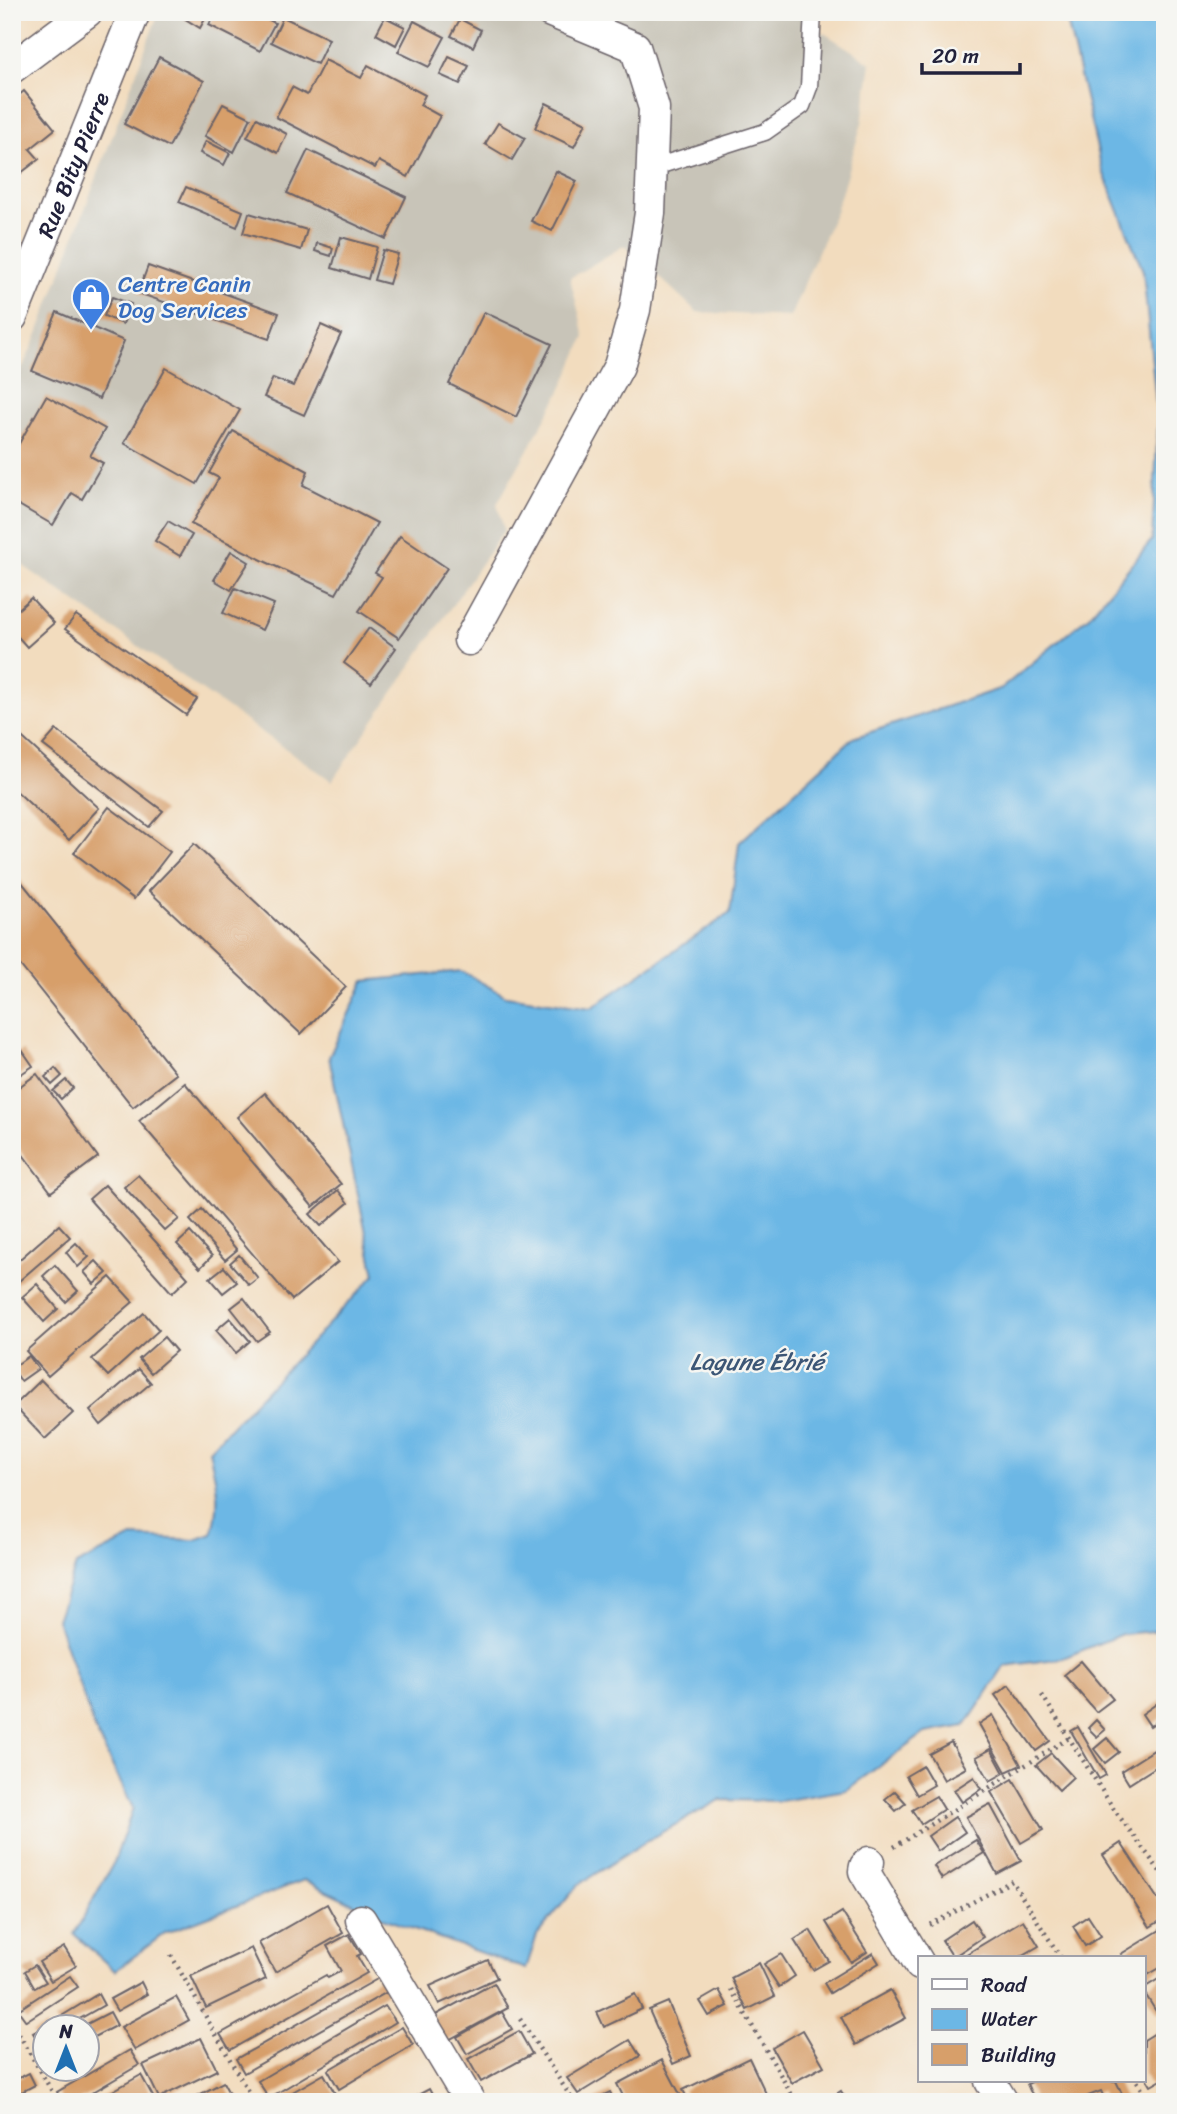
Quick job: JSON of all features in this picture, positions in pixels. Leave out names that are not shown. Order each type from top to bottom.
[{"type":"street","points":[[12,68],[87,12]]},
{"type":"street","name":"Rue Bity Pierre","points":[[12,317],[135,12]]},
{"type":"street","points":[[470,640],[619,366],[635,310],[650,213],[654,108],[635,47],[551,12]]},
{"type":"street","points":[[869,1862],[864,1871],[918,1962]]},
{"type":"street","points":[[360,1920],[470,2102]]},
{"type":"street","points":[[991,2082],[1003,2102]]},
{"type":"lane","points":[[652,168],[765,132],[802,106],[809,87],[813,12]]},
{"type":"path","points":[[1042,1695],[1113,1808],[1165,1878]]},
{"type":"path","points":[[869,1862],[1069,1738]]},
{"type":"path","points":[[904,1939],[1012,1881],[1060,1956]]},
{"type":"path","points":[[171,1955],[254,2102]]},
{"type":"path","points":[[730,1989],[796,2102]]},
{"type":"path","points":[[520,2018],[574,2102]]},
{"type":"path","points":[[12,2022],[58,2102]]},
{"type":"path","points":[[1138,2082],[1150,2102]]},
{"type":"shaded area","points":[[159,12],[820,12],[813,26],[871,63],[862,123],[836,210],[790,317],[697,312],[625,245],[570,278],[585,337],[562,389],[497,504],[504,530],[332,781],[12,558],[12,390],[37,336]]},
{"type":"water","name":"Lagune Ébrié","points":[[1065,12],[1165,12],[1165,1630],[1122,1634],[1063,1658],[1005,1666],[965,1726],[925,1733],[846,1790],[780,1801],[720,1800],[653,1837],[578,1885],[537,1935],[526,1969],[386,1919],[304,1880],[165,1933],[115,1971],[74,1934],[114,1862],[133,1808],[95,1730],[57,1620],[76,1565],[132,1537],[195,1540],[212,1534],[217,1502],[209,1450],[375,1275],[329,1057],[364,981],[461,971],[506,996],[591,1008],[730,913],[739,843],[853,738],[1002,688],[1090,615],[1152,540],[1158,423],[1143,271],[1102,169]]},
{"type":"building","points":[[174,12],[209,12],[200,28]]},
{"type":"building","points":[[215,12],[254,12],[275,23],[260,51],[209,25]]},
{"type":"building","points":[[283,17],[329,39],[317,64],[271,42]]},
{"type":"building","points":[[385,17],[405,27],[396,45],[376,34]]},
{"type":"building","points":[[460,19],[481,30],[473,47],[451,36]]},
{"type":"building","points":[[414,21],[445,37],[429,67],[398,52]]},
{"type":"building","points":[[159,57],[204,81],[169,147],[124,124]]},
{"type":"building","points":[[449,57],[469,66],[460,84],[440,75]]},
{"type":"building","points":[[325,60],[361,78],[368,65],[425,95],[420,105],[440,116],[408,177],[379,161],[375,168],[276,117],[292,87],[307,95]]},
{"type":"building","points":[[24,91],[55,129],[30,149],[39,159],[12,180],[12,101]]},
{"type":"building","points":[[546,103],[586,123],[574,147],[535,128]]},
{"type":"building","points":[[223,104],[251,118],[234,152],[205,136]]},
{"type":"building","points":[[257,118],[287,134],[278,153],[247,137]]},
{"type":"building","points":[[498,123],[525,138],[512,160],[485,144]]},
{"type":"building","points":[[206,141],[230,153],[224,165],[200,153]]},
{"type":"building","points":[[308,150],[406,197],[386,239],[287,193]]},
{"type":"building","points":[[556,171],[577,181],[552,231],[531,221]]},
{"type":"building","points":[[186,187],[243,211],[237,227],[179,202]]},
{"type":"building","points":[[249,213],[307,230],[301,250],[243,233]]},
{"type":"building","points":[[341,237],[377,247],[368,279],[332,268]]},
{"type":"building","points":[[317,243],[333,248],[331,256],[315,251]]},
{"type":"building","points":[[383,250],[398,254],[389,284],[374,280]]},
{"type":"building","points":[[148,266],[279,313],[269,339],[138,293]]},
{"type":"building","points":[[112,297],[131,304],[123,324],[104,316]]},
{"type":"building","points":[[57,312],[124,341],[99,399],[32,371]]},
{"type":"building","points":[[484,312],[552,344],[516,417],[449,384]]},
{"type":"building","points":[[321,325],[341,334],[304,415],[264,397],[273,378],[293,386]]},
{"type":"building","points":[[166,368],[240,410],[197,484],[124,443]]},
{"type":"building","points":[[46,396],[105,429],[90,456],[103,463],[82,499],[72,493],[53,525],[12,501],[12,456]]},
{"type":"building","points":[[233,431],[308,471],[303,485],[377,523],[336,594],[191,524],[219,478],[209,473]]},
{"type":"building","points":[[168,521],[192,535],[180,556],[155,541]]},
{"type":"building","points":[[400,536],[447,568],[399,638],[359,611],[382,577],[375,573]]},
{"type":"building","points":[[231,551],[249,562],[231,590],[214,580]]},
{"type":"building","points":[[235,588],[274,604],[262,630],[223,613]]},
{"type":"building","points":[[31,598],[54,623],[27,647],[12,630],[12,615]]},
{"type":"building","points":[[76,615],[197,699],[186,715],[65,629]]},
{"type":"building","points":[[369,628],[396,648],[371,683],[344,663]]},
{"type":"building","points":[[12,728],[99,808],[69,840],[12,787]]},
{"type":"building","points":[[56,730],[163,811],[149,827],[43,745]]},
{"type":"building","points":[[109,807],[170,852],[134,899],[74,853]]},
{"type":"building","points":[[194,844],[346,987],[301,1034],[149,891]]},
{"type":"building","points":[[12,870],[176,1074],[133,1107],[12,955]]},
{"type":"building","points":[[22,1050],[33,1066],[12,1080],[12,1057]]},
{"type":"building","points":[[55,1068],[62,1076],[52,1085],[45,1077]]},
{"type":"building","points":[[37,1074],[98,1157],[51,1192],[12,1140],[12,1092]]},
{"type":"building","points":[[66,1080],[73,1088],[61,1099],[53,1091]]},
{"type":"building","points":[[185,1083],[338,1262],[292,1300],[139,1121]]},
{"type":"building","points":[[265,1093],[341,1184],[313,1207],[237,1117]]},
{"type":"building","points":[[138,1175],[179,1219],[165,1231],[124,1187]]},
{"type":"building","points":[[105,1185],[188,1278],[172,1293],[89,1199]]},
{"type":"building","points":[[338,1190],[348,1203],[321,1226],[310,1214]]},
{"type":"building","points":[[202,1209],[237,1250],[225,1260],[190,1220]]},
{"type":"building","points":[[59,1225],[70,1237],[12,1287],[12,1266]]},
{"type":"building","points":[[190,1232],[212,1256],[200,1268],[177,1244]]},
{"type":"building","points":[[76,1243],[89,1257],[78,1267],[66,1252]]},
{"type":"building","points":[[239,1255],[258,1278],[249,1285],[230,1263]]},
{"type":"building","points":[[96,1261],[107,1273],[94,1284],[84,1272]]},
{"type":"building","points":[[55,1265],[78,1291],[66,1302],[43,1276]]},
{"type":"building","points":[[224,1267],[237,1282],[223,1293],[210,1278]]},
{"type":"building","points":[[110,1277],[133,1302],[48,1376],[26,1351]]},
{"type":"building","points":[[37,1284],[58,1309],[44,1322],[22,1297]]},
{"type":"building","points":[[244,1298],[270,1332],[257,1341],[231,1308]]},
{"type":"building","points":[[144,1313],[159,1330],[108,1376],[92,1359]]},
{"type":"building","points":[[230,1318],[250,1341],[236,1353],[216,1330]]},
{"type":"building","points":[[164,1337],[176,1351],[151,1373],[139,1359]]},
{"type":"building","points":[[29,1356],[38,1369],[21,1381],[12,1368]]},
{"type":"building","points":[[139,1369],[151,1383],[101,1425],[90,1411]]},
{"type":"building","points":[[41,1380],[73,1413],[45,1439],[14,1406]]},
{"type":"building","points":[[1081,1661],[1113,1699],[1096,1712],[1064,1675]]},
{"type":"building","points":[[1009,1685],[1050,1741],[1036,1751],[995,1695]]},
{"type":"building","points":[[1165,1698],[1165,1716],[1150,1726],[1142,1714]]},
{"type":"building","points":[[993,1715],[1021,1765],[1006,1772],[979,1724]]},
{"type":"building","points":[[1096,1720],[1105,1730],[1097,1737],[1088,1728]]},
{"type":"building","points":[[1078,1727],[1106,1775],[1099,1779],[1071,1731]]},
{"type":"building","points":[[1107,1738],[1119,1752],[1105,1763],[1094,1749]]},
{"type":"building","points":[[951,1742],[966,1768],[944,1780],[929,1754]]},
{"type":"building","points":[[991,1749],[1004,1773],[990,1781],[976,1757]]},
{"type":"building","points":[[1154,1750],[1162,1763],[1129,1784],[1121,1771]]},
{"type":"building","points":[[1051,1753],[1073,1777],[1059,1790],[1036,1765]]},
{"type":"building","points":[[923,1766],[934,1785],[917,1795],[906,1776]]},
{"type":"building","points":[[974,1777],[981,1789],[962,1802],[954,1790]]},
{"type":"building","points":[[1013,1779],[1043,1830],[1021,1843],[991,1792]]},
{"type":"building","points":[[895,1791],[906,1803],[896,1811],[885,1799]]},
{"type":"building","points":[[936,1796],[944,1809],[921,1824],[912,1810]]},
{"type":"building","points":[[990,1804],[1021,1861],[997,1874],[966,1817]]},
{"type":"building","points":[[955,1817],[965,1832],[938,1851],[928,1836]]},
{"type":"building","points":[[976,1840],[984,1853],[942,1879],[934,1866]]},
{"type":"building","points":[[1121,1843],[1165,1910],[1165,1918],[1150,1927],[1103,1855]]},
{"type":"building","points":[[327,1904],[343,1933],[275,1972],[259,1943]]},
{"type":"building","points":[[842,1912],[867,1952],[851,1962],[826,1922]]},
{"type":"building","points":[[1088,1916],[1101,1936],[1085,1946],[1073,1926]]},
{"type":"building","points":[[972,1920],[983,1937],[954,1956],[942,1940]]},
{"type":"building","points":[[1023,1920],[1039,1946],[1022,1956],[963,1956]]},
{"type":"building","points":[[1165,1927],[1165,1965],[1146,1976],[1146,1956],[1121,1954]]},
{"type":"building","points":[[810,1930],[829,1961],[813,1970],[794,1940]]},
{"type":"building","points":[[349,1934],[361,1954],[357,1956],[367,1973],[230,2050],[220,2034],[326,1975],[328,1978],[341,1971],[327,1946]]},
{"type":"building","points":[[64,1947],[76,1966],[51,1981],[39,1962]]},
{"type":"building","points":[[251,1948],[266,1979],[206,2008],[191,1976]]},
{"type":"building","points":[[873,1953],[879,1963],[830,1993],[824,1983]]},
{"type":"building","points":[[781,1954],[795,1976],[779,1987],[764,1964]]},
{"type":"building","points":[[488,1960],[497,1978],[439,2004],[430,1986]]},
{"type":"building","points":[[759,1963],[775,1996],[747,2010],[731,1978]]},
{"type":"building","points":[[35,1965],[46,1982],[35,1988],[25,1971]]},
{"type":"building","points":[[1165,1975],[1165,2009],[1157,2013],[1146,1995],[1146,1987]]},
{"type":"building","points":[[70,1976],[78,1987],[40,2012],[32,2012],[32,2017],[26,2021],[18,2010]]},
{"type":"building","points":[[379,1978],[387,1992],[244,2073],[236,2059]]},
{"type":"building","points":[[141,1982],[147,1994],[117,2011],[110,1999]]},
{"type":"building","points":[[494,1983],[508,2008],[445,2042],[432,2017]]},
{"type":"building","points":[[719,1990],[728,2006],[709,2016],[700,2001]]},
{"type":"building","points":[[890,1990],[906,2018],[856,2045],[841,2017]]},
{"type":"building","points":[[98,1994],[104,2005],[92,2012],[68,2012]]},
{"type":"building","points":[[635,1994],[642,2009],[604,2027],[597,2012]]},
{"type":"building","points":[[176,1997],[189,2020],[135,2050],[121,2027]]},
{"type":"building","points":[[668,2002],[691,2056],[673,2064],[649,2010]]},
{"type":"building","points":[[385,2006],[396,2022],[269,2098],[258,2081]]},
{"type":"building","points":[[110,2012],[117,2025],[102,2033],[102,2016]]},
{"type":"building","points":[[502,2012],[512,2029],[467,2054],[457,2037]]},
{"type":"building","points":[[402,2027],[413,2045],[339,2089],[328,2070]]},
{"type":"building","points":[[1165,2027],[1165,2078],[1151,2086],[1146,2077],[1146,2039]]},
{"type":"building","points":[[803,2030],[824,2066],[792,2083],[772,2048]]},
{"type":"building","points":[[519,2031],[532,2054],[481,2082],[468,2059]]},
{"type":"building","points":[[201,2038],[217,2070],[159,2098],[143,2065]]},
{"type":"building","points":[[630,2040],[640,2056],[578,2094],[567,2078]]},
{"type":"building","points":[[130,2050],[139,2065],[76,2102],[62,2102],[57,2092],[74,2082],[102,2082],[102,2066]]},
{"type":"building","points":[[749,2058],[770,2102],[689,2102],[683,2090]]},
{"type":"building","points":[[662,2060],[684,2102],[626,2102],[617,2084]]},
{"type":"building","points":[[29,2073],[35,2085],[12,2097],[12,2075],[17,2079]]},
{"type":"building","points":[[324,2074],[340,2102],[275,2102]]},
{"type":"building","points":[[141,2075],[156,2102],[93,2102]]},
{"type":"building","points":[[223,2082],[232,2099],[228,2102],[186,2102]]},
{"type":"building","points":[[1116,2082],[1126,2102],[1106,2102],[1101,2091],[1088,2096],[1091,2102],[1035,2102],[1027,2084]]},
{"type":"building","points":[[429,2089],[436,2102],[405,2102]]},
{"type":"building","points":[[841,2091],[848,2102],[824,2102]]},
{"type":"building","points":[[610,2092],[615,2102],[589,2102]]},
{"type":"place","name":"Centre Canin Dog Services","points":[[91,331]]}]
